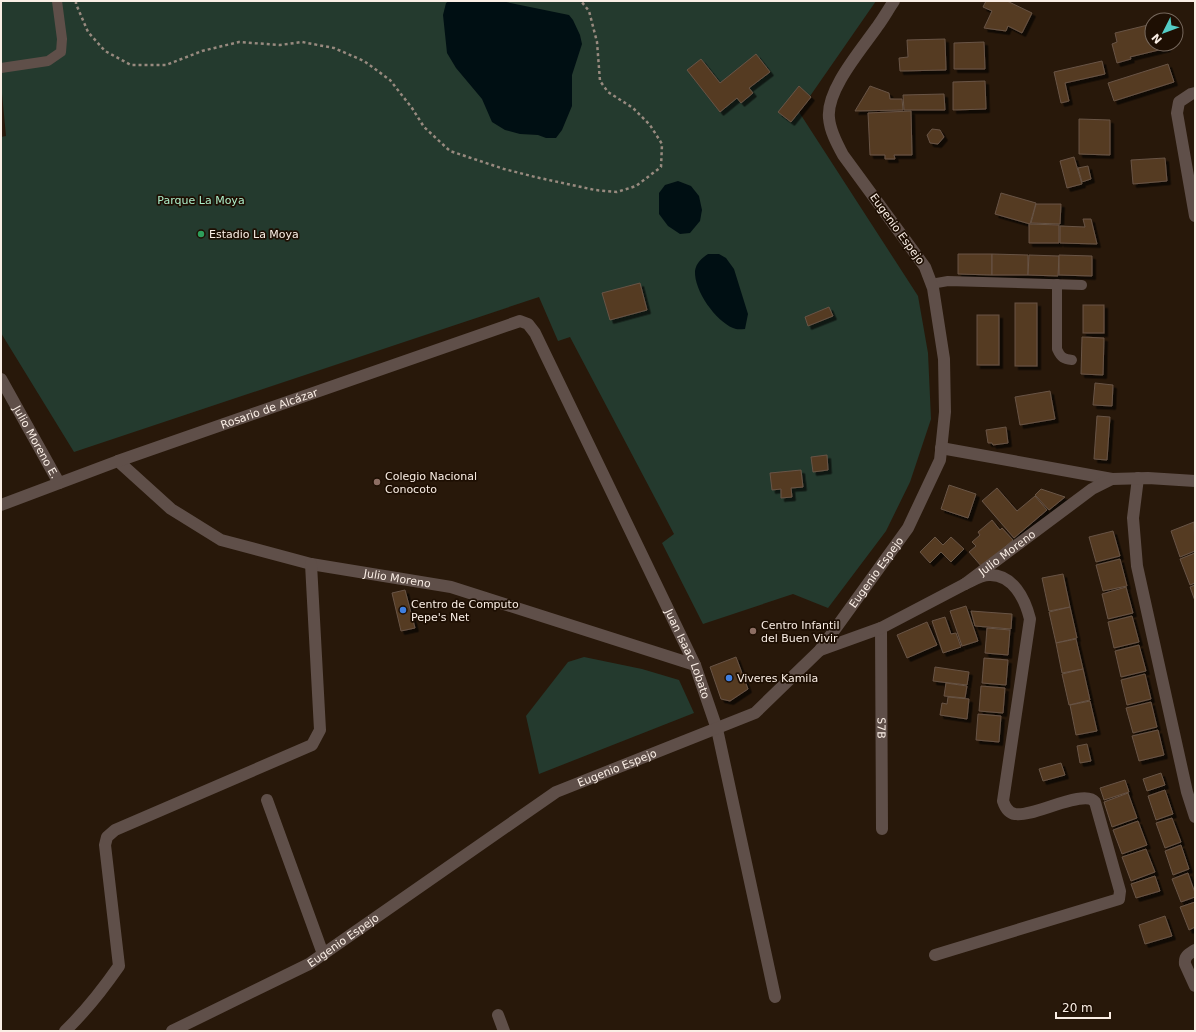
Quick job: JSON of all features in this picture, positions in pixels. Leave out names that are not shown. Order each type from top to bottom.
[{"type":"street","name":"Eugenio Espejo","points":[[172,1031],[309,964],[556,792],[755,713],[820,650],[908,528],[940,460],[945,412],[944,359],[931,284],[925,267],[843,155],[834,136],[829,117],[833,93],[860,49],[878,27],[894,1]]},
{"type":"street","points":[[1195,93],[1179,102],[1177,113],[1195,216]]},
{"type":"street","name":"Rosario de Alcázar","points":[[1,505],[118,461],[520,321],[528,324],[535,333]]},
{"type":"street","name":"Juan Isaac Lobato","points":[[535,333],[695,665],[717,728],[775,997]]},
{"type":"street","name":"Julio Moreno E.","points":[[1,379],[59,483]]},
{"type":"street","points":[[941,448],[1112,479]]},
{"type":"street","name":"Julio Moreno","points":[[118,461],[170,509],[221,540],[311,564],[451,587],[695,665]]},
{"type":"street","points":[[1138,478],[1133,518],[1137,566],[1187,792],[1195,817]]},
{"type":"street","name":"Julio Moreno","points":[[820,650],[881,628],[965,584],[1092,489],[1112,479],[1138,478],[1195,482]]},
{"type":"street","points":[[65,1031],[104,987],[119,966],[105,846],[107,837],[115,830],[312,745],[315,741],[320,730],[311,564]]},
{"type":"street","points":[[935,955],[1119,899],[1120,892],[1095,802],[1093,800],[1087,798],[1076,800],[1024,814],[1015,814],[1008,811],[1005,806],[1003,801],[1030,619],[1027,606],[1009,580],[998,576],[987,575],[965,584]]},
{"type":"street","name":"S7B","points":[[881,628],[882,828]]},
{"type":"street","points":[[268,800],[323,954]]},
{"type":"street","points":[[1195,950],[1185,957],[1184,964],[1195,986]]},
{"type":"street","points":[[498,1014],[504,1031]]},
{"type":"lane","points":[[1,68],[48,61],[61,52],[62,39],[57,1]]},
{"type":"lane","points":[[931,284],[948,281],[1082,285]]},
{"type":"lane","points":[[1057,284],[1057,349],[1064,359],[1072,360]]},
{"type":"path","points":[[76,1],[88,32],[105,51],[131,65],[166,65],[202,50],[239,42],[280,45],[302,42],[334,48],[364,61],[390,80],[412,108],[424,127],[450,150],[504,169],[535,177],[596,190],[617,192],[636,186],[661,167],[662,144],[650,124],[633,108],[608,92],[600,81],[597,42],[589,11],[581,1]]},
{"type":"green space","name":"Parque La Moya","points":[[1,1],[876,1],[799,112],[918,296],[928,353],[931,419],[910,482],[886,531],[828,608],[793,594],[703,624],[662,543],[674,534],[570,337],[558,341],[539,297],[74,452],[1,333],[1,137],[6,136],[1,83]]},
{"type":"green space","points":[[584,657],[642,669],[679,680],[694,713],[539,774],[526,716],[568,662]]},
{"type":"shaded area","points":[[449,1],[501,1],[569,15],[573,20],[580,35],[582,44],[572,75],[572,106],[562,130],[556,138],[520,134],[505,130],[492,122],[482,99],[456,68],[447,53],[443,15],[446,3]]},
{"type":"shaded area","points":[[678,181],[691,186],[699,196],[702,210],[700,221],[690,233],[680,234],[668,226],[659,214],[659,193],[665,185]]},
{"type":"shaded area","points":[[708,254],[719,254],[726,258],[734,269],[748,314],[745,329],[736,329],[726,324],[713,312],[702,296],[698,287],[695,271],[698,263]]},
{"type":"building","points":[[986,1],[1007,1],[1032,13],[1022,33],[1008,26],[1006,31],[984,28],[992,11],[983,7]]},
{"type":"building","points":[[1144,26],[1144,52],[1151,52],[1130,57],[1131,59],[1117,63],[1112,44],[1117,42],[1115,33]]},
{"type":"building","points":[[945,39],[946,70],[900,71],[899,58],[908,57],[907,40]]},
{"type":"building","points":[[984,42],[985,69],[954,69],[954,43]]},
{"type":"building","points":[[756,54],[770,72],[749,88],[753,93],[741,103],[737,98],[720,112],[687,70],[701,59],[720,83]]},
{"type":"building","points":[[1102,61],[1105,74],[1065,83],[1069,101],[1061,103],[1054,72]]},
{"type":"building","points":[[1168,64],[1174,82],[1114,101],[1108,83]]},
{"type":"building","points":[[985,81],[986,109],[953,110],[953,82]]},
{"type":"building","points":[[799,86],[811,97],[791,122],[778,112]]},
{"type":"building","points":[[870,86],[889,93],[890,99],[902,99],[903,110],[855,111]]},
{"type":"building","points":[[944,94],[945,110],[904,110],[903,95]]},
{"type":"building","points":[[911,111],[912,155],[894,155],[895,159],[885,159],[885,155],[870,155],[868,113]]},
{"type":"building","points":[[1079,119],[1110,120],[1110,155],[1079,154]]},
{"type":"building","points":[[932,129],[940,130],[944,137],[938,144],[930,143],[927,135]]},
{"type":"building","points":[[1074,157],[1082,184],[1067,188],[1060,161]]},
{"type":"building","points":[[1165,158],[1167,181],[1133,184],[1131,160]]},
{"type":"building","points":[[1088,166],[1091,179],[1082,182],[1078,168]]},
{"type":"building","points":[[1001,193],[1036,203],[1030,224],[995,214]]},
{"type":"building","points":[[1036,204],[1061,204],[1060,224],[1031,223]]},
{"type":"building","points":[[1083,219],[1091,219],[1097,244],[1060,243],[1060,226],[1085,227]]},
{"type":"building","points":[[1029,224],[1059,225],[1059,243],[1029,243]]},
{"type":"building","points":[[958,254],[992,254],[992,275],[958,274]]},
{"type":"building","points":[[992,254],[1028,255],[1028,275],[992,275]]},
{"type":"building","points":[[1029,255],[1059,256],[1058,276],[1028,275]]},
{"type":"building","points":[[1059,255],[1092,256],[1092,276],[1059,275]]},
{"type":"building","points":[[640,283],[647,310],[610,320],[602,293]]},
{"type":"building","points":[[1015,303],[1037,303],[1037,366],[1015,366]]},
{"type":"building","points":[[1083,305],[1104,305],[1104,333],[1083,333]]},
{"type":"building","points":[[829,307],[833,316],[808,326],[805,317]]},
{"type":"building","points":[[977,315],[999,315],[999,365],[977,365]]},
{"type":"building","points":[[1082,337],[1104,338],[1103,375],[1081,374]]},
{"type":"building","points":[[1095,383],[1113,385],[1112,406],[1093,405]]},
{"type":"building","points":[[1050,391],[1055,419],[1020,425],[1015,397]]},
{"type":"building","points":[[1097,416],[1110,417],[1107,460],[1094,459]]},
{"type":"building","points":[[1006,427],[1008,443],[993,445],[992,443],[988,443],[986,430]]},
{"type":"building","points":[[827,455],[828,470],[813,472],[811,457]]},
{"type":"building","points":[[801,470],[803,487],[791,488],[792,497],[781,498],[781,489],[772,490],[770,473]]},
{"type":"building","points":[[949,485],[976,494],[968,518],[941,509]]},
{"type":"building","points":[[997,488],[1017,511],[1035,496],[1047,510],[1014,538],[982,501]]},
{"type":"building","points":[[1041,489],[1065,497],[1049,510],[1035,495]]},
{"type":"building","points":[[992,520],[1000,530],[1002,528],[1013,540],[982,567],[969,552],[976,546],[972,542],[980,535],[978,532]]},
{"type":"building","points":[[1194,522],[1195,551],[1180,557],[1171,531]]},
{"type":"building","points":[[1113,531],[1120,556],[1096,562],[1089,537]]},
{"type":"building","points":[[935,537],[943,545],[951,537],[964,549],[951,562],[941,552],[930,563],[920,552]]},
{"type":"building","points":[[1195,553],[1195,583],[1190,585],[1180,559]]},
{"type":"building","points":[[1120,559],[1127,586],[1103,591],[1096,565]]},
{"type":"building","points":[[1063,574],[1070,607],[1049,611],[1042,578]]},
{"type":"building","points":[[1195,585],[1195,601],[1190,587]]},
{"type":"building","points":[[1126,587],[1133,613],[1108,619],[1102,594]]},
{"type":"building","name":"Centro de Computo Pepe's Net","points":[[405,590],[415,628],[401,631],[392,593]]},
{"type":"building","points":[[966,606],[978,641],[962,646],[950,611]]},
{"type":"building","points":[[1070,607],[1077,638],[1056,643],[1049,612]]},
{"type":"building","points":[[971,611],[1012,614],[1011,629],[975,626]]},
{"type":"building","points":[[1132,616],[1139,642],[1114,648],[1108,622]]},
{"type":"building","points":[[945,617],[951,634],[956,633],[961,647],[943,653],[932,621]]},
{"type":"building","points":[[927,622],[937,645],[907,658],[897,635]]},
{"type":"building","points":[[987,628],[1010,630],[1008,655],[985,653]]},
{"type":"building","points":[[1076,639],[1083,669],[1062,673],[1056,643]]},
{"type":"building","points":[[1139,645],[1146,671],[1121,677],[1115,651]]},
{"type":"building","name":"Viveres Kamila","points":[[736,657],[748,689],[730,701],[721,699],[710,667]]},
{"type":"building","points":[[984,658],[1008,660],[1006,685],[982,683]]},
{"type":"building","points":[[935,667],[969,672],[967,685],[933,681]]},
{"type":"building","points":[[1083,669],[1090,700],[1069,705],[1062,674]]},
{"type":"building","points":[[1145,674],[1151,699],[1127,705],[1121,680]]},
{"type":"building","points":[[946,683],[967,686],[965,698],[944,696]]},
{"type":"building","points":[[981,686],[1005,688],[1003,713],[979,711]]},
{"type":"building","points":[[948,697],[969,699],[967,719],[940,715],[942,703],[947,704]]},
{"type":"building","points":[[1090,701],[1097,731],[1076,735],[1070,705]]},
{"type":"building","points":[[1151,702],[1157,727],[1133,733],[1126,708]]},
{"type":"building","points":[[978,714],[1001,716],[999,742],[976,740]]},
{"type":"building","points":[[1158,730],[1164,755],[1139,761],[1132,736]]},
{"type":"building","points":[[1087,744],[1091,761],[1080,763],[1077,746]]},
{"type":"building","points":[[1061,763],[1065,775],[1043,781],[1039,769]]},
{"type":"building","points":[[1161,773],[1165,785],[1147,791],[1143,779]]},
{"type":"building","points":[[1125,780],[1129,792],[1104,800],[1100,788]]},
{"type":"building","points":[[1165,790],[1173,814],[1156,820],[1148,796]]},
{"type":"building","points":[[1128,793],[1137,818],[1112,827],[1104,802]]},
{"type":"building","points":[[1172,818],[1181,842],[1165,848],[1156,823]]},
{"type":"building","points":[[1138,821],[1147,845],[1122,854],[1113,830]]},
{"type":"building","points":[[1181,845],[1189,869],[1173,875],[1165,851]]},
{"type":"building","points":[[1146,849],[1155,872],[1131,881],[1122,857]]},
{"type":"building","points":[[1188,873],[1195,897],[1181,902],[1172,879]]},
{"type":"building","points":[[1155,876],[1160,891],[1136,898],[1131,884]]},
{"type":"building","points":[[1195,902],[1195,927],[1189,930],[1180,907]]},
{"type":"building","points":[[1165,916],[1172,936],[1145,944],[1139,925]]},
{"type":"place","name":"Estadio La Moya","points":[[201,234]]},
{"type":"place","name":"Colegio Nacional Conocoto","points":[[377,482]]},
{"type":"place","name":"Centro de Computo Pepe's Net","points":[[403,610]]},
{"type":"place","name":"Centro Infantil del Buen Vivir","points":[[753,631]]},
{"type":"place","name":"Viveres Kamila","points":[[729,678]]}]
